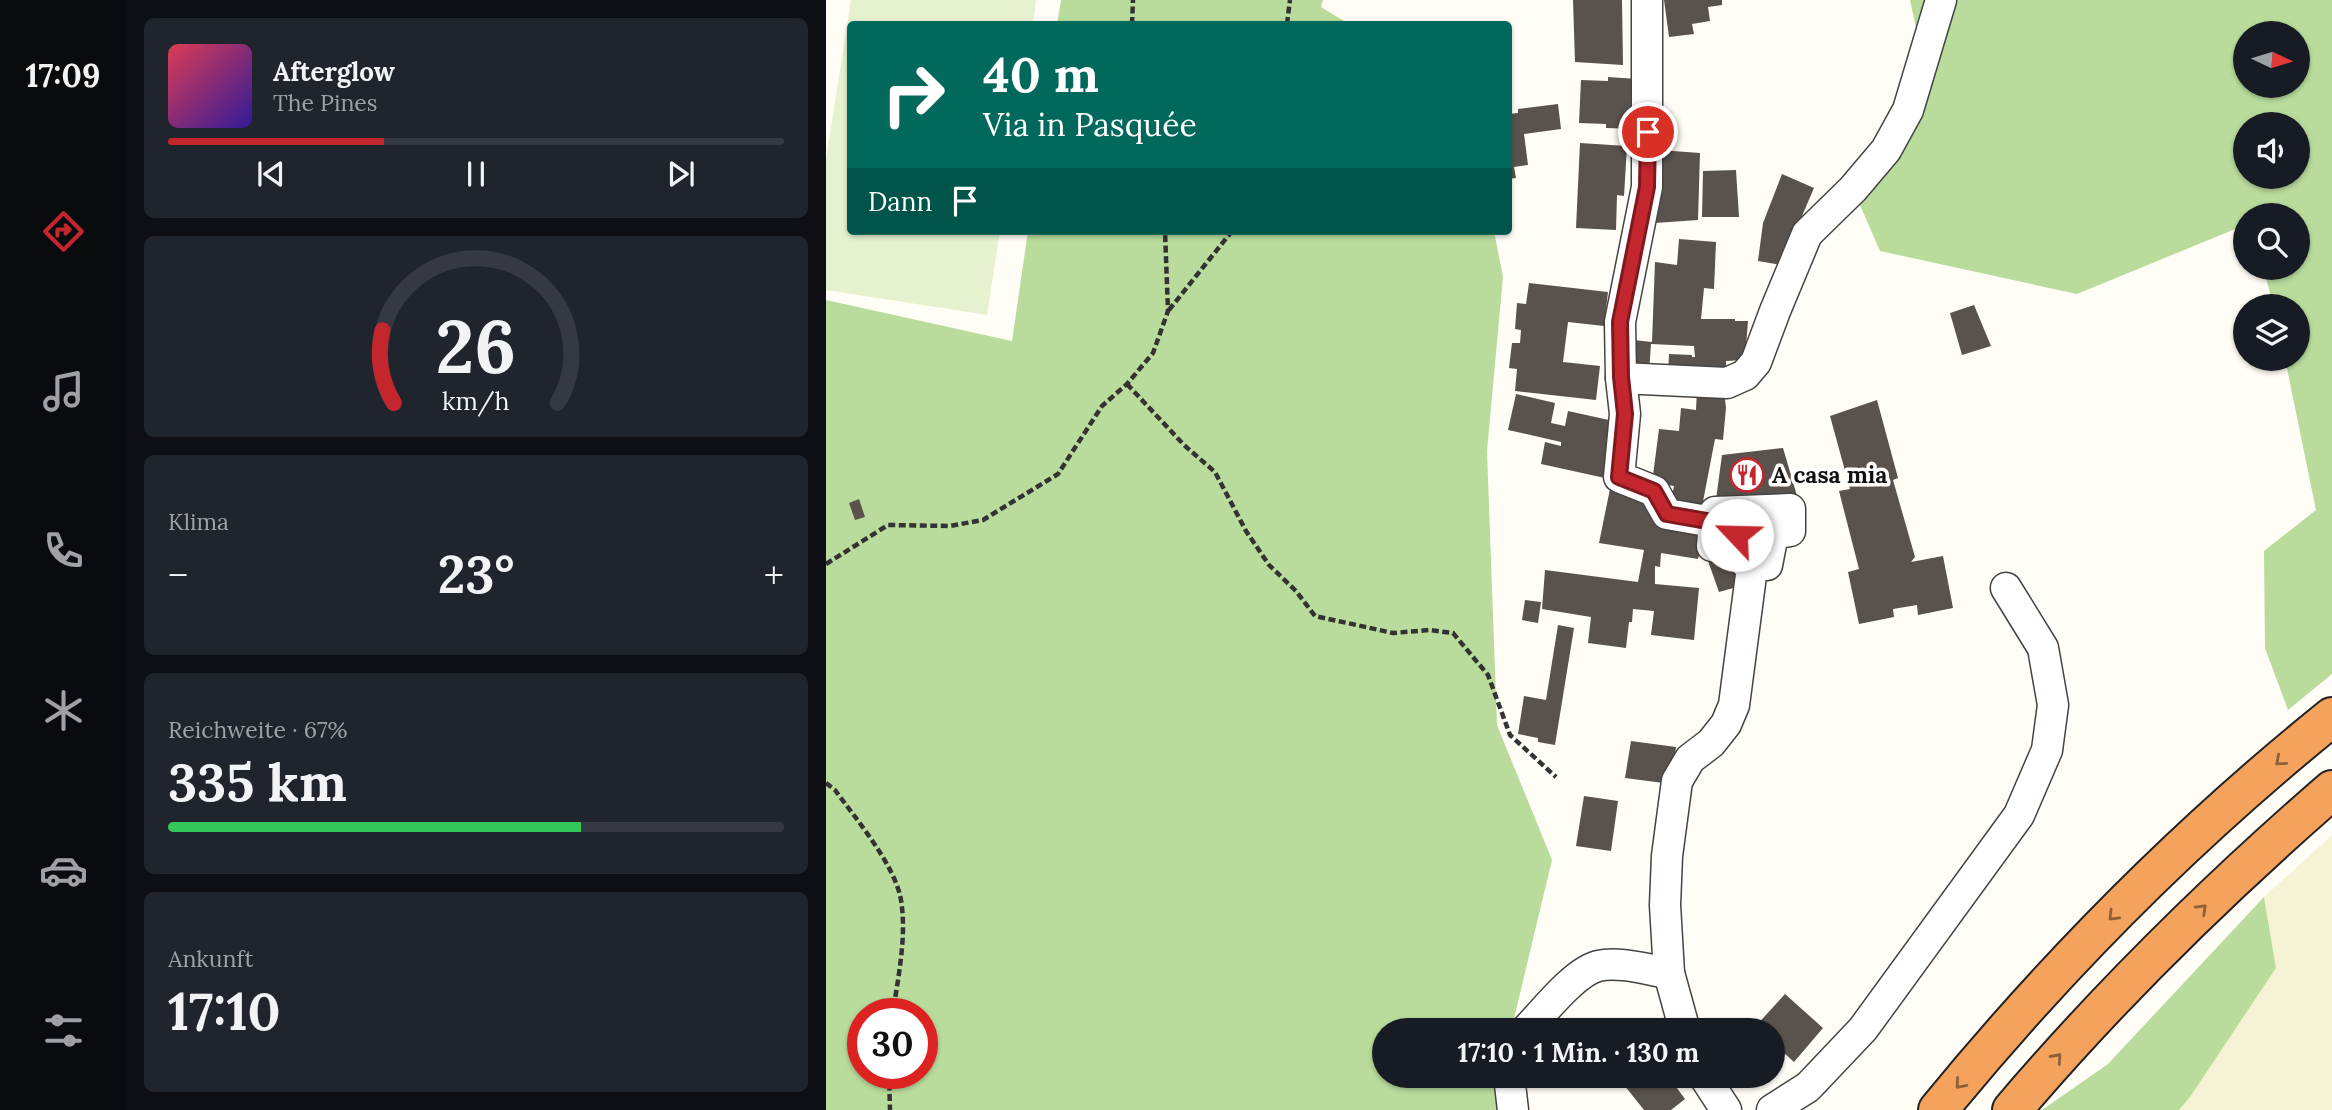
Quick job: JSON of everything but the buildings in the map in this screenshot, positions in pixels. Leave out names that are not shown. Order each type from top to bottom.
[{"type":"highway","points":[[1938,1110],[2048,984],[2147,882],[2249,788],[2332,717]]},
{"type":"highway","points":[[2012,1110],[2136,974],[2233,879],[2332,790]]},
{"type":"street","points":[[1647,0],[1647,187],[1620,322],[1625,414],[1619,477],[1654,491],[1667,514],[1710,523],[1737,535],[1753,560],[1734,705],[1726,724],[1711,743],[1690,759],[1677,781],[1667,856],[1665,905],[1669,973],[1681,1018]]},
{"type":"street","points":[[1621,377],[1727,383],[1745,375],[1756,362],[1807,234],[1886,150],[1908,110],[1941,0]]},
{"type":"street","points":[[1710,523],[1715,512],[1790,509],[1790,531],[1773,534],[1767,565],[1752,576]]},
{"type":"street","points":[[1772,1110],[1808,1087],[1863,1029],[2019,816],[2047,750],[2053,705],[2043,648],[2006,588]]},
{"type":"street","points":[[1538,1018],[1576,979],[1596,967],[1612,965],[1669,973]]},
{"type":"street","points":[[1510,1088],[1513,1110]]},
{"type":"street","points":[[1712,1088],[1726,1110]]},
{"type":"path","points":[[1132,21],[1133,0]]},
{"type":"path","points":[[1287,21],[1290,0]]},
{"type":"path","points":[[1166,235],[1168,311]]},
{"type":"path","points":[[826,564],[888,525],[950,526],[983,520],[1058,474],[1102,407],[1127,384],[1153,353],[1168,311],[1229,235]]},
{"type":"path","points":[[1127,384],[1184,445],[1215,472],[1246,531],[1269,565],[1296,590],[1315,616],[1393,633],[1429,630],[1453,633],[1488,675],[1510,735],[1556,777]]},
{"type":"path","points":[[826,783],[835,790],[881,854],[901,898],[902,940],[895,998]]},
{"type":"path","points":[[889,1089],[890,1110]]},
{"type":"shaded area","points":[[2332,835],[2332,1110],[2179,1110],[2276,968],[2264,897]]},
{"type":"green space","points":[[851,0],[1036,0],[1033,21],[848,21]]},
{"type":"green space","points":[[1061,0],[1323,0],[1321,7],[1344,21],[1058,21]]},
{"type":"green space","points":[[1910,0],[2332,0],[2332,674],[2288,710],[2265,648],[2264,551],[2316,510],[2287,371],[2310,371],[2310,294],[2271,294],[2266,280],[2310,280],[2310,203],[2233,203],[2233,230],[2077,294],[1880,251],[1853,189],[1923,60]]},
{"type":"green space","points":[[847,25],[847,235],[999,235],[987,315],[826,290],[826,159]]},
{"type":"green space","points":[[1027,235],[1495,235],[1503,277],[1487,451],[1497,725],[1552,860],[1514,1018],[1372,1018],[1372,1088],[1500,1088],[1502,1110],[826,1110],[826,300],[1012,341]]},
{"type":"green space","points":[[2264,897],[2276,968],[2179,1110],[2042,1110],[2108,1064]]},
{"type":"place","name":"A casa mia","points":[[1747,475]]},
{"type":"route","points":[[1648,132],[1647,187],[1620,322],[1625,414],[1619,477],[1654,491],[1667,514],[1707,521],[1737,535]]}]
